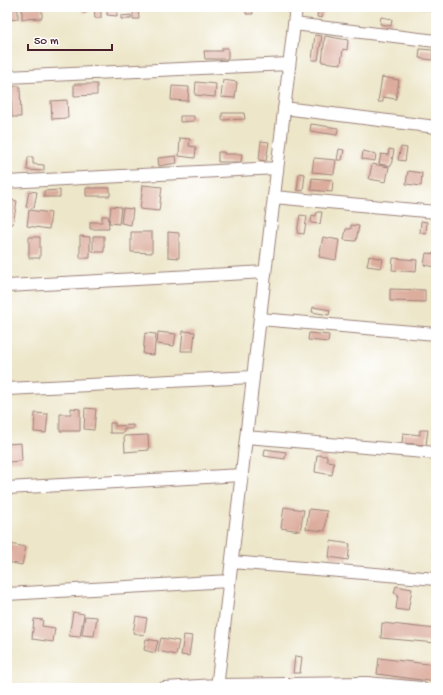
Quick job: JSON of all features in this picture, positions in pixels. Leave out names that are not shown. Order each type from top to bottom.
[{"type":"street","points":[[217,687],[296,7]]},
{"type":"street","points":[[294,24],[436,41]]},
{"type":"street","points":[[7,77],[290,64]]},
{"type":"street","points":[[284,108],[436,127]]},
{"type":"street","points":[[7,182],[277,168]]},
{"type":"street","points":[[274,198],[436,212]]},
{"type":"street","points":[[7,286],[265,272]]},
{"type":"street","points":[[260,319],[436,334]]},
{"type":"street","points":[[7,389],[253,377]]},
{"type":"street","points":[[246,437],[436,453]]},
{"type":"street","points":[[7,488],[242,476]]},
{"type":"street","points":[[232,562],[436,579]]},
{"type":"street","points":[[7,594],[229,582]]},
{"type":"street","points":[[164,688],[367,682],[422,688]]},
{"type":"building","points":[[22,7],[42,7],[42,18],[22,19]]},
{"type":"building","points":[[82,7],[88,7],[88,12],[83,13]]},
{"type":"building","points":[[94,7],[101,7],[101,18],[95,18]]},
{"type":"building","points":[[107,7],[117,7],[117,16],[107,15]]},
{"type":"building","points":[[133,7],[138,7],[139,19],[133,19]]},
{"type":"building","points":[[246,7],[252,7],[253,14],[246,14]]},
{"type":"building","points":[[318,7],[324,7],[322,18],[317,17]]},
{"type":"building","points":[[436,7],[436,10],[420,8]]},
{"type":"building","points":[[8,9],[18,9],[18,19],[8,20]]},
{"type":"building","points":[[131,15],[131,19],[121,19],[121,16]]},
{"type":"building","points":[[381,17],[392,19],[391,26],[380,24]]},
{"type":"building","points":[[315,35],[322,36],[318,60],[312,60]]},
{"type":"building","points":[[325,36],[348,40],[347,50],[343,49],[341,64],[322,62]]},
{"type":"building","points":[[222,48],[228,48],[228,59],[205,59],[204,51],[222,51]]},
{"type":"building","points":[[420,49],[433,50],[432,60],[419,58]]},
{"type":"building","points":[[382,77],[399,80],[396,99],[383,97],[383,102],[378,102]]},
{"type":"building","points":[[223,80],[237,82],[235,98],[221,97]]},
{"type":"building","points":[[196,82],[216,84],[215,97],[195,95]]},
{"type":"building","points":[[74,84],[97,84],[97,95],[74,96]]},
{"type":"building","points":[[11,86],[20,86],[21,117],[12,117]]},
{"type":"building","points":[[172,86],[189,87],[188,101],[171,100]]},
{"type":"building","points":[[67,100],[68,118],[52,119],[51,101]]},
{"type":"building","points":[[7,112],[9,125],[7,126]]},
{"type":"building","points":[[222,113],[244,113],[245,119],[222,120]]},
{"type":"building","points":[[180,116],[194,116],[194,121],[180,122]]},
{"type":"building","points":[[311,124],[338,128],[337,135],[310,131]]},
{"type":"building","points":[[180,138],[190,139],[189,146],[196,147],[195,158],[179,156]]},
{"type":"building","points":[[261,141],[269,142],[266,161],[259,160]]},
{"type":"building","points":[[401,147],[407,148],[405,161],[398,160]]},
{"type":"building","points":[[339,149],[344,150],[342,160],[337,160]]},
{"type":"building","points":[[389,149],[394,150],[391,166],[379,164],[381,154],[388,155]]},
{"type":"building","points":[[363,151],[376,154],[375,161],[362,159]]},
{"type":"building","points":[[218,152],[224,152],[224,154],[242,154],[241,162],[218,162]]},
{"type":"building","points":[[176,156],[177,163],[159,166],[158,158]]},
{"type":"building","points":[[28,157],[33,157],[33,164],[44,165],[44,171],[27,170]]},
{"type":"building","points":[[314,158],[336,160],[334,174],[312,172]]},
{"type":"building","points":[[372,164],[389,167],[386,182],[369,179]]},
{"type":"building","points":[[408,171],[422,173],[421,186],[406,184]]},
{"type":"building","points":[[299,173],[305,174],[303,191],[297,190]]},
{"type":"building","points":[[312,178],[333,180],[332,192],[311,190]]},
{"type":"building","points":[[143,185],[162,187],[159,211],[140,209]]},
{"type":"building","points":[[86,188],[110,188],[110,196],[86,196]]},
{"type":"building","points":[[60,190],[60,197],[44,197],[44,191]]},
{"type":"building","points":[[29,191],[37,192],[34,208],[26,207]]},
{"type":"building","points":[[11,200],[17,201],[13,224],[8,224]]},
{"type":"building","points":[[111,206],[121,207],[119,224],[109,223]]},
{"type":"building","points":[[123,208],[133,209],[131,225],[121,223]]},
{"type":"building","points":[[29,210],[51,213],[49,229],[27,226]]},
{"type":"building","points":[[317,212],[322,212],[320,224],[311,223],[312,215],[316,216]]},
{"type":"building","points":[[300,215],[307,216],[304,234],[297,233]]},
{"type":"building","points":[[102,216],[108,216],[109,229],[90,229],[90,222],[102,222]]},
{"type":"building","points":[[421,221],[427,222],[426,234],[420,233]]},
{"type":"building","points":[[351,225],[359,226],[356,241],[344,240],[346,229],[351,229]]},
{"type":"building","points":[[131,232],[152,232],[152,253],[131,252]]},
{"type":"building","points":[[168,232],[179,233],[179,258],[168,257]]},
{"type":"building","points":[[80,236],[90,237],[90,258],[80,258]]},
{"type":"building","points":[[93,236],[104,236],[104,252],[93,252]]},
{"type":"building","points":[[29,237],[40,237],[40,258],[29,258]]},
{"type":"building","points":[[323,237],[339,240],[336,260],[319,257]]},
{"type":"building","points":[[426,253],[436,254],[436,267],[424,265]]},
{"type":"building","points":[[369,256],[383,259],[381,268],[367,266]]},
{"type":"building","points":[[393,258],[417,260],[416,272],[392,270]]},
{"type":"building","points":[[390,289],[425,290],[425,302],[390,301]]},
{"type":"building","points":[[313,307],[330,310],[329,315],[312,312]]},
{"type":"building","points":[[183,331],[195,332],[193,351],[181,351]]},
{"type":"building","points":[[158,332],[176,334],[174,346],[157,344]]},
{"type":"building","points":[[145,333],[156,334],[154,355],[143,354]]},
{"type":"building","points":[[309,333],[329,335],[328,342],[308,340]]},
{"type":"building","points":[[71,408],[80,409],[80,431],[60,431],[60,414],[71,414]]},
{"type":"building","points":[[85,408],[96,409],[94,430],[84,429]]},
{"type":"building","points":[[35,413],[48,414],[46,433],[34,432]]},
{"type":"building","points":[[110,423],[115,423],[115,426],[133,425],[133,429],[124,429],[124,433],[110,433]]},
{"type":"building","points":[[420,430],[428,430],[426,445],[402,443],[403,433],[420,435]]},
{"type":"building","points":[[148,435],[149,450],[125,452],[124,436]]},
{"type":"building","points":[[21,443],[22,461],[7,462],[7,444]]},
{"type":"building","points":[[265,449],[286,452],[285,459],[264,456]]},
{"type":"building","points":[[317,455],[327,456],[327,461],[334,462],[332,475],[315,472]]},
{"type":"building","points":[[284,507],[304,510],[300,531],[281,528]]},
{"type":"building","points":[[309,509],[327,511],[325,531],[306,529]]},
{"type":"building","points":[[436,514],[436,535],[432,534]]},
{"type":"building","points":[[435,540],[436,555],[433,555]]},
{"type":"building","points":[[331,541],[350,544],[348,560],[329,557]]},
{"type":"building","points":[[10,544],[26,547],[22,565],[7,562]]},
{"type":"building","points":[[396,586],[412,589],[408,611],[396,609],[398,594],[394,593]]},
{"type":"building","points":[[73,612],[84,614],[80,637],[69,636]]},
{"type":"building","points":[[85,616],[97,617],[94,636],[82,635]]},
{"type":"building","points":[[136,616],[147,618],[144,635],[133,633]]},
{"type":"building","points":[[34,619],[43,620],[42,626],[55,628],[53,642],[32,639]]},
{"type":"building","points":[[382,623],[436,629],[436,643],[381,638]]},
{"type":"building","points":[[184,635],[192,636],[189,656],[181,655]]},
{"type":"building","points":[[161,638],[179,641],[176,655],[158,651]]},
{"type":"building","points":[[146,639],[158,641],[155,653],[144,650]]},
{"type":"building","points":[[295,656],[302,657],[300,673],[293,673]]},
{"type":"building","points":[[379,658],[436,665],[436,682],[377,674]]}]
